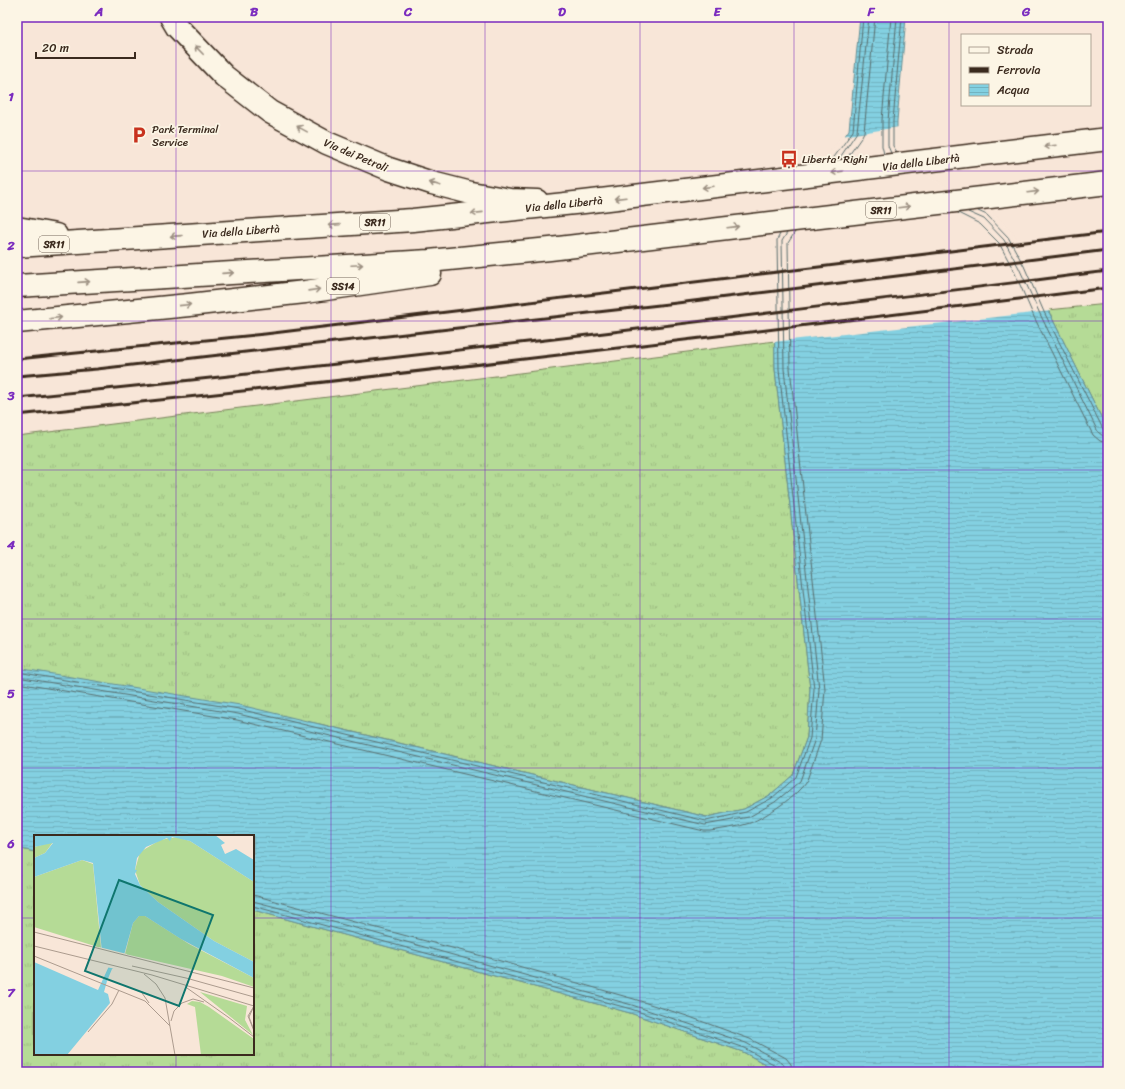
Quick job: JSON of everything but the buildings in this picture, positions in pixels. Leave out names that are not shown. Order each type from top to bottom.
[{"type":"main road","name":"Via dei Petroli","points":[[171,17],[177,27],[224,76],[270,112],[327,143],[389,168],[432,183],[471,193],[510,200],[584,202]]},
{"type":"main road","name":"Via della Libertà","points":[[17,246],[413,220],[584,202],[1098,140]]},
{"type":"main road","name":"SR11","points":[[17,286],[429,261],[550,249],[1102,183]]},
{"type":"main road","points":[[17,228],[90,241]]},
{"type":"main road","name":"SS14","points":[[17,322],[312,291],[514,261],[666,235]]},
{"type":"green space","points":[[1108,304],[1108,431],[1048,310]]},
{"type":"green space","points":[[775,341],[775,369],[810,689],[807,737],[793,775],[770,795],[744,809],[707,817],[320,724],[17,669],[17,436]]},
{"type":"green space","points":[[17,848],[34,852],[34,1055],[254,1055],[254,910],[630,1013],[743,1052],[780,1072],[17,1072]]},
{"type":"water","points":[[860,17],[906,17],[897,121],[897,146],[1048,310],[1108,431],[1108,1072],[780,1072],[743,1052],[630,1013],[254,910],[254,835],[34,835],[34,852],[17,848],[17,668],[240,705],[707,817],[744,809],[770,795],[793,775],[807,737],[810,689],[775,369],[773,238],[849,130]]},
{"type":"pier","points":[[899,127],[899,145],[914,168],[990,210],[1012,233],[1029,263],[1051,311],[773,342],[771,237],[842,136]]},
{"type":"railway","points":[[17,359],[265,334],[1108,232]]},
{"type":"railway","points":[[17,376],[97,369],[677,303],[1108,250]]},
{"type":"railway","points":[[17,398],[426,354],[1108,271]]},
{"type":"railway","points":[[17,415],[426,370],[1108,288]]},
{"type":"place","name":"Park Terminal Service","points":[[139,135]]},
{"type":"place","name":"Liberta' Righi","points":[[789,159]]}]
